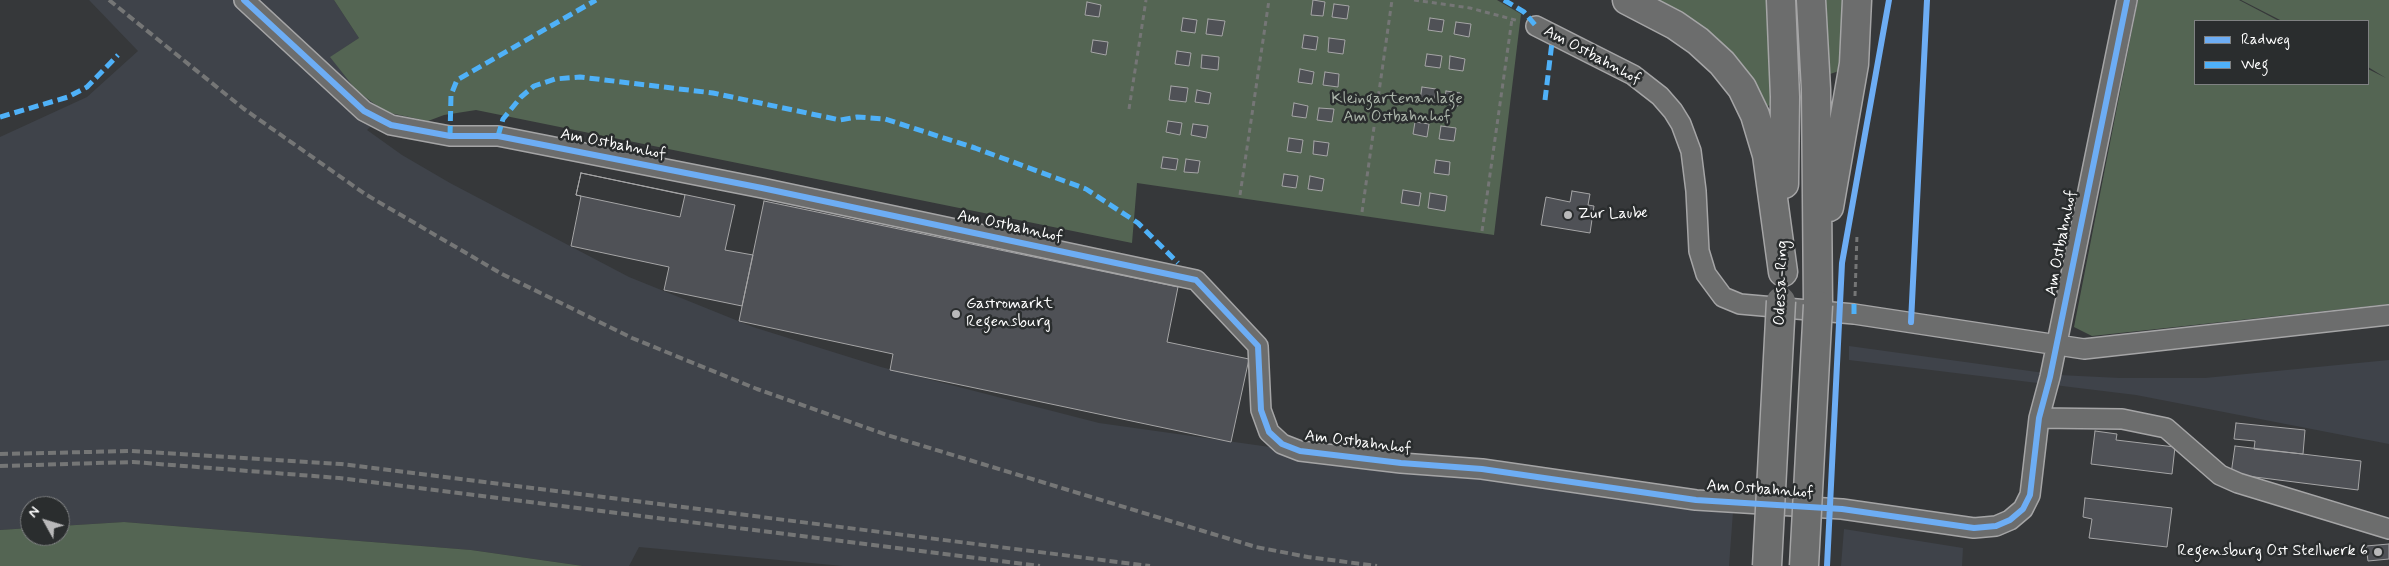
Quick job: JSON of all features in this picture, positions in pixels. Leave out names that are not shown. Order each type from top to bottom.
[{"type":"highway","points":[[1627,0],[1674,25],[1698,41],[1722,63],[1742,88],[1755,115],[1767,155],[1783,272]]},
{"type":"highway","name":"Odessa-Ring","points":[[1767,566],[1783,272],[1786,97],[1781,0]]},
{"type":"highway","name":"Odessa-Ring","points":[[1804,566],[1818,304],[1816,89],[1811,0]]},
{"type":"highway","points":[[1817,270],[1854,64],[1857,0]]},
{"type":"street","name":"Am Ostbahnhof","points":[[244,0],[364,111],[391,125],[450,136],[507,138],[762,188],[1196,280],[1258,346],[1261,410],[1270,432],[1282,444],[1300,451],[1400,463],[1482,468],[1696,500],[1842,508],[1974,528],[1996,526],[2010,520],[2023,509],[2030,494],[2039,418],[2056,345],[2127,0]]},
{"type":"street","name":"Am Ostbahnhof","points":[[1536,26],[1633,75],[1660,96],[1673,111],[1682,124],[1691,151],[1696,191],[1699,251],[1706,274],[1723,297],[1740,304],[1854,314],[2084,349],[2389,315]]},
{"type":"street","points":[[2039,418],[2122,420],[2166,428],[2220,475],[2232,481],[2389,529]]},
{"type":"path","points":[[1129,109],[1146,0]]},
{"type":"path","points":[[1240,195],[1269,0]]},
{"type":"path","points":[[1362,212],[1392,0]]},
{"type":"path","points":[[1414,0],[1470,8],[1536,26]]},
{"type":"path","points":[[1482,230],[1512,18]]},
{"type":"path","points":[[1854,302],[1857,235]]},
{"type":"shaded area","points":[[89,0],[334,0],[359,38],[331,57],[356,90],[385,112],[367,130],[402,155],[450,183],[629,277],[753,327],[881,367],[1099,423],[1733,512],[1729,566],[843,566],[639,547],[629,566],[583,566],[471,550],[124,522],[70,525],[70,496],[20,496],[20,529],[0,530],[0,137],[87,97],[138,51]]},
{"type":"shaded area","points":[[1849,346],[2059,375],[2120,378],[2205,378],[2389,360],[2389,444],[2136,395],[1849,360]]},
{"type":"shaded area","points":[[1844,529],[1963,548],[1962,566],[1841,566]]},
{"type":"green space","name":"Kleingartenanlage Am Ostbahnhof","points":[[334,0],[1497,0],[1521,14],[1494,235],[1137,183],[1132,243],[476,110],[444,115],[428,121],[385,112],[356,90],[330,57],[359,38]]},
{"type":"green space","points":[[1647,0],[1769,0],[1772,105],[1761,107]]},
{"type":"green space","points":[[1825,0],[1843,0],[1839,71],[1827,75]]},
{"type":"green space","points":[[2138,0],[2239,0],[2277,20],[2194,20],[2194,85],[2369,85],[2369,70],[2386,78],[2369,68],[2369,20],[2280,20],[2241,0],[2389,0],[2389,304],[2092,336],[2074,327]]},
{"type":"green space","points":[[124,522],[471,550],[583,566],[0,566],[0,530],[20,529],[20,546],[70,546],[70,525]]},
{"type":"building","points":[[1313,0],[1325,2],[1323,16],[1311,15]]},
{"type":"building","points":[[1087,2],[1101,5],[1099,17],[1085,15]]},
{"type":"building","points":[[1334,4],[1349,6],[1347,19],[1332,17]]},
{"type":"building","points":[[1183,18],[1197,20],[1195,33],[1181,31]]},
{"type":"building","points":[[1430,18],[1444,20],[1442,32],[1428,30]]},
{"type":"building","points":[[1208,19],[1225,21],[1222,36],[1206,34]]},
{"type":"building","points":[[1456,22],[1471,24],[1469,37],[1454,34]]},
{"type":"building","points":[[1304,35],[1318,37],[1316,50],[1302,48]]},
{"type":"building","points":[[1329,38],[1345,40],[1343,54],[1328,52]]},
{"type":"building","points":[[1093,40],[1108,42],[1106,55],[1091,52]]},
{"type":"building","points":[[1177,51],[1191,53],[1189,66],[1175,64]]},
{"type":"building","points":[[1427,54],[1442,56],[1440,68],[1425,66]]},
{"type":"building","points":[[1202,55],[1219,57],[1218,70],[1201,68]]},
{"type":"building","points":[[1450,56],[1465,59],[1463,71],[1449,69]]},
{"type":"building","points":[[1300,69],[1314,72],[1312,84],[1298,82]]},
{"type":"building","points":[[1325,72],[1339,74],[1338,87],[1323,85]]},
{"type":"building","points":[[1171,86],[1188,88],[1186,102],[1169,100]]},
{"type":"building","points":[[1422,87],[1436,89],[1434,102],[1420,100]]},
{"type":"building","points":[[1197,90],[1211,93],[1209,104],[1195,102]]},
{"type":"building","points":[[1446,91],[1460,93],[1458,106],[1444,104]]},
{"type":"building","points":[[1294,103],[1308,106],[1306,118],[1292,116]]},
{"type":"building","points":[[1319,108],[1334,109],[1332,122],[1317,120]]},
{"type":"building","points":[[1168,121],[1182,123],[1180,135],[1166,132]]},
{"type":"building","points":[[1415,122],[1429,124],[1427,137],[1413,134]]},
{"type":"building","points":[[1193,124],[1208,126],[1206,138],[1191,135]]},
{"type":"building","points":[[1441,126],[1456,128],[1454,141],[1439,139]]},
{"type":"building","points":[[1289,138],[1303,140],[1301,153],[1287,151]]},
{"type":"building","points":[[1314,141],[1329,143],[1327,156],[1313,154]]},
{"type":"building","points":[[1163,157],[1178,159],[1176,170],[1161,168]]},
{"type":"building","points":[[1186,159],[1200,161],[1198,173],[1184,172]]},
{"type":"building","points":[[1436,160],[1450,162],[1449,175],[1434,173]]},
{"type":"building","points":[[581,173],[735,205],[725,250],[753,255],[742,306],[664,290],[669,267],[571,246],[581,196],[576,195]]},
{"type":"building","points":[[581,173],[685,195],[680,217],[576,195]]},
{"type":"building","points":[[1284,174],[1298,176],[1296,188],[1282,186]]},
{"type":"building","points":[[1310,176],[1324,179],[1322,191],[1308,189]]},
{"type":"building","points":[[1403,190],[1421,193],[1419,206],[1401,203]]},
{"type":"building","name":"Zur Laube","points":[[1572,191],[1590,194],[1588,205],[1594,206],[1590,233],[1541,225],[1546,197],[1570,202]]},
{"type":"building","points":[[1430,193],[1447,196],[1445,211],[1428,208]]},
{"type":"building","name":"Gastromarkt Regensburg","points":[[764,201],[1178,287],[1167,342],[1249,359],[1231,442],[890,370],[893,354],[739,321]]},
{"type":"building","points":[[2236,423],[2305,430],[2303,454],[2254,449],[2255,441],[2234,439]]},
{"type":"building","points":[[2095,431],[2117,434],[2116,440],[2175,447],[2172,474],[2091,464]]},
{"type":"building","points":[[2235,446],[2361,461],[2358,490],[2231,474]]},
{"type":"building","points":[[2085,498],[2172,508],[2167,547],[2089,538],[2092,519],[2083,517]]},
{"type":"building","name":"Regensburg Ost Stellwerk 6","points":[[2389,544],[2389,559],[2368,561],[2366,546]]},
{"type":"railway","points":[[109,0],[244,109],[365,194],[502,274],[632,338],[757,389],[887,435],[1256,547],[1308,557],[1377,566]]},
{"type":"railway","points":[[0,454],[131,451],[341,464],[1150,566]]},
{"type":"railway","points":[[0,466],[133,462],[339,478],[1040,566]]},
{"type":"marked path","points":[[450,136],[451,95],[457,80],[596,0]]},
{"type":"marked path","points":[[1504,0],[1524,12],[1536,26]]},
{"type":"marked path","points":[[1545,100],[1553,34]]},
{"type":"marked path","points":[[0,117],[68,97],[87,87],[118,55]]},
{"type":"marked path","points":[[498,136],[503,119],[521,97],[534,86],[555,79],[580,77],[713,93],[840,120],[857,117],[885,119],[975,148],[1086,189],[1138,223],[1178,263]]},
{"type":"marked path","points":[[1854,301],[1854,314]]},
{"type":"cycle path","points":[[244,0],[364,111],[391,125],[450,136],[498,136],[762,188],[1196,280],[1258,346],[1261,410],[1269,432],[1282,444],[1300,451],[1401,463],[1482,469],[1696,500],[1842,509],[1974,528],[1996,526],[2010,520],[2023,509],[2030,495],[2039,418],[2050,377],[2127,0]]},
{"type":"cycle path","points":[[1827,566],[1842,263],[1889,0]]},
{"type":"cycle path","points":[[1911,322],[1927,0]]},
{"type":"place","name":"Zur Laube","points":[[1568,215]]},
{"type":"place","name":"Gastromarkt Regensburg","points":[[956,314]]},
{"type":"place","name":"Regensburg Ost Stellwerk 6","points":[[2378,552]]}]
